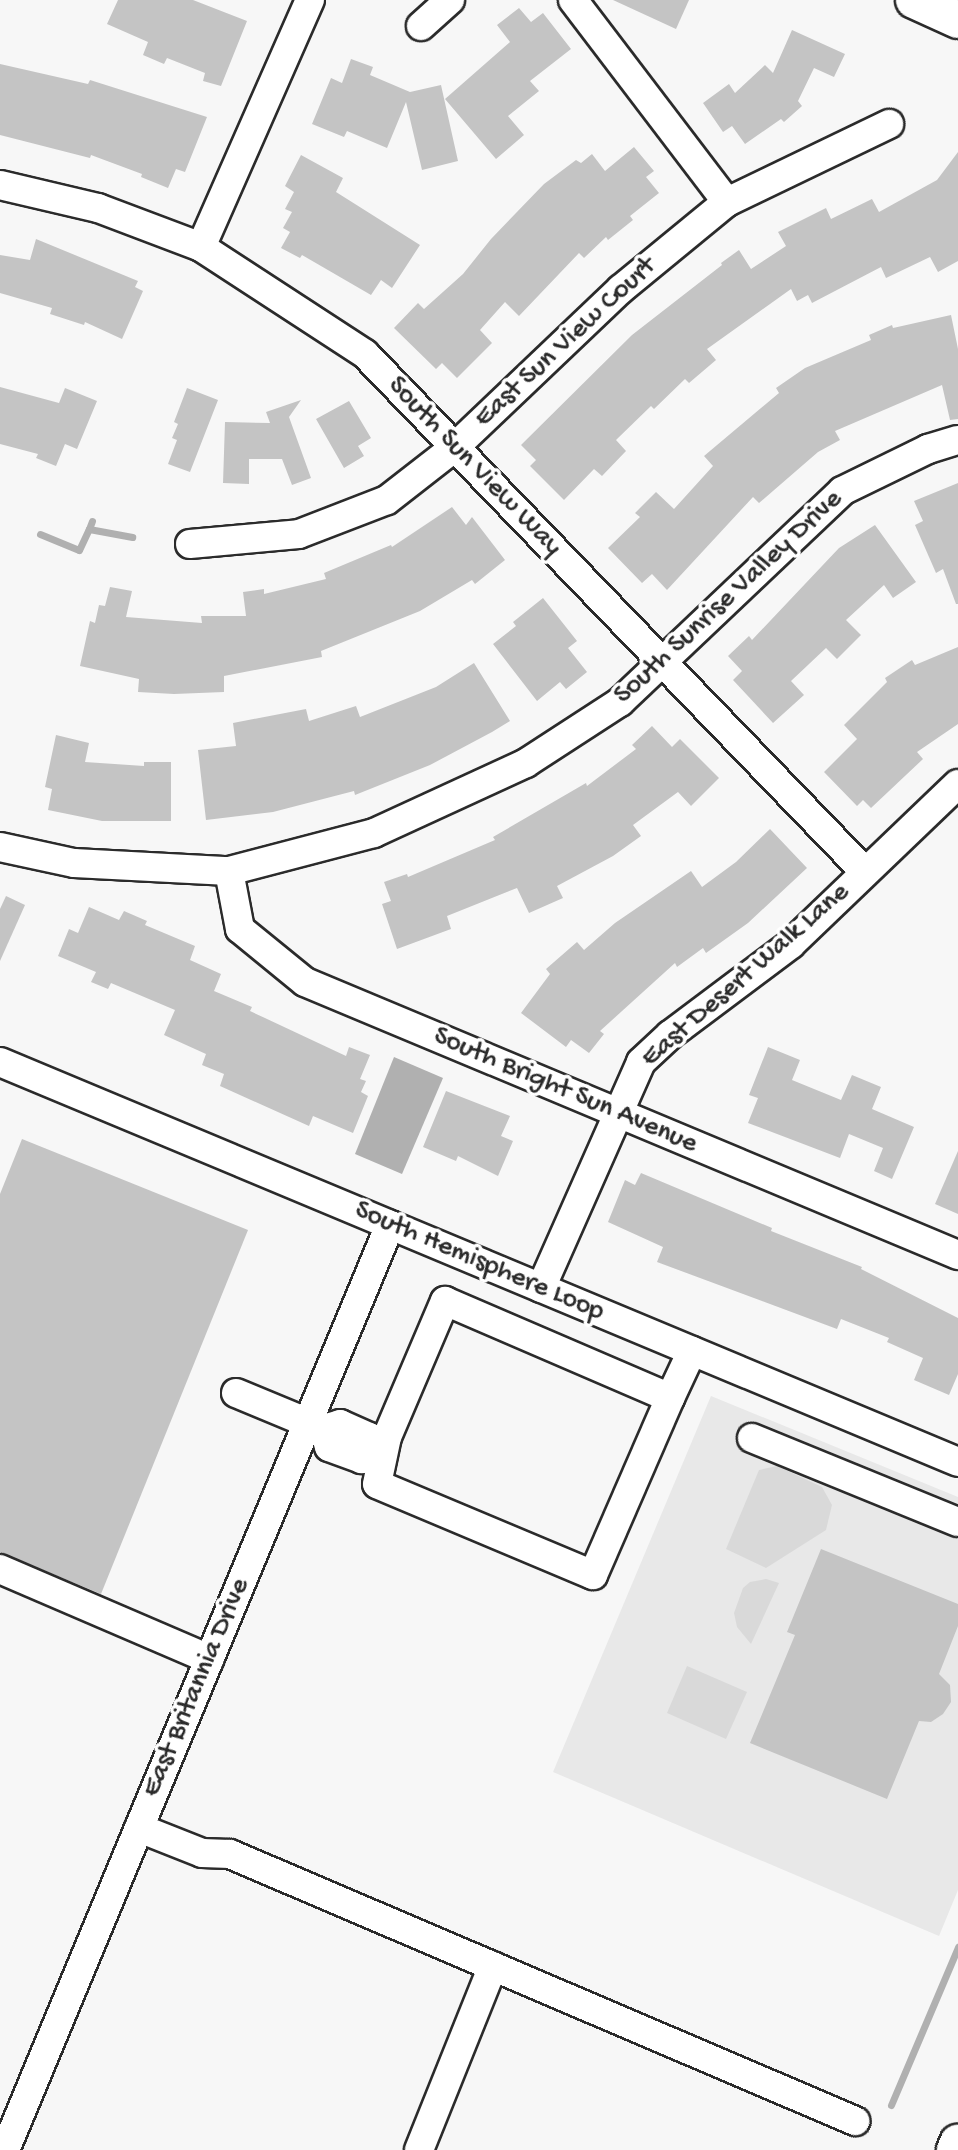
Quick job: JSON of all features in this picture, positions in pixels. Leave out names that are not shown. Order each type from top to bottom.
[{"type":"main road","points":[[914,0],[958,20]]},
{"type":"main road","points":[[955,2150],[958,2143]]},
{"type":"street","points":[[201,247],[310,0]]},
{"type":"street","points":[[421,26],[450,0]]},
{"type":"street","points":[[573,0],[727,202]]},
{"type":"street","name":"East Sun View Court","points":[[190,544],[299,534],[387,500],[455,447],[621,289],[727,202],[889,124]]},
{"type":"street","name":"South Sun View Way","points":[[0,185],[98,208],[201,247],[365,354],[865,872]]},
{"type":"street","name":"South Sunrise Valley Drive","points":[[0,847],[74,863],[229,871],[374,833],[526,763],[620,702],[842,491],[928,449],[958,440]]},
{"type":"street","name":"East Desert Walk Lane","points":[[541,1288],[616,1112],[641,1062],[670,1035],[770,961],[958,784]]},
{"type":"street","name":"South Bright Sun Avenue","points":[[229,871],[240,929],[305,982],[958,1255]]},
{"type":"street","name":"South Hemisphere Loop","points":[[0,1062],[958,1462]]},
{"type":"street","name":"East Britannia Drive","points":[[5,2150],[209,1659],[316,1426],[390,1225]]},
{"type":"street","points":[[670,1398],[445,1301],[378,1449],[377,1484],[593,1575],[692,1351]]},
{"type":"street","points":[[236,1393],[316,1426],[340,1424],[369,1437],[378,1449]]},
{"type":"street","points":[[752,1438],[958,1522]]},
{"type":"street","points":[[0,1569],[209,1659]]},
{"type":"street","points":[[139,1828],[202,1853],[230,1854],[855,2121]]},
{"type":"street","points":[[419,2150],[493,1966]]},
{"type":"shaded area","points":[[394,1057],[443,1078],[402,1174],[355,1154]]},
{"type":"shaded area","points":[[711,1396],[958,1497],[958,1890],[939,1936],[553,1772]]},
{"type":"shaded area","points":[[777,1466],[822,1487],[832,1505],[826,1530],[766,1568],[726,1549],[759,1470]]},
{"type":"shaded area","points":[[766,1579],[779,1583],[751,1644],[737,1627],[734,1613],[743,1588],[750,1582]]},
{"type":"shaded area","points":[[687,1666],[747,1692],[726,1739],[667,1713]]},
{"type":"building","points":[[118,0],[193,0],[247,21],[221,86],[203,81],[205,73],[167,58],[164,64],[143,55],[148,42],[107,24]]},
{"type":"building","points":[[613,0],[689,0],[676,29]]},
{"type":"building","points":[[519,8],[531,22],[543,13],[571,49],[530,81],[539,91],[508,116],[524,135],[496,159],[445,99],[510,42],[497,25]]},
{"type":"building","points":[[792,30],[845,54],[834,77],[814,68],[798,101],[802,106],[784,122],[781,119],[745,144],[732,126],[723,132],[703,103],[729,84],[735,93],[765,65],[773,73]]},
{"type":"building","points":[[351,59],[373,67],[370,75],[410,92],[441,85],[458,161],[422,170],[406,102],[387,148],[347,131],[344,137],[312,124],[331,78],[342,83]]},
{"type":"building","points":[[0,64],[88,84],[90,80],[207,117],[185,172],[176,169],[168,188],[141,177],[142,174],[91,155],[90,158],[0,135]]},
{"type":"building","points":[[634,147],[654,171],[646,177],[659,193],[630,216],[633,220],[608,240],[606,237],[584,258],[579,253],[519,316],[505,302],[480,330],[492,343],[457,378],[442,363],[436,369],[394,328],[418,303],[424,309],[463,274],[491,239],[544,184],[576,160],[581,163],[592,154],[605,171]]},
{"type":"building","points":[[958,152],[958,261],[938,272],[930,257],[886,278],[881,267],[812,303],[808,295],[797,301],[791,289],[707,349],[716,360],[689,383],[685,379],[654,409],[651,406],[616,440],[626,451],[602,476],[594,469],[564,500],[530,466],[536,460],[521,445],[632,335],[721,263],[739,250],[751,269],[786,246],[778,232],[826,208],[831,219],[872,199],[879,212],[937,180]]},
{"type":"building","points":[[301,155],[343,178],[336,192],[420,245],[392,288],[381,280],[371,295],[302,255],[300,258],[281,248],[290,232],[283,228],[292,212],[285,209],[294,192],[285,186]]},
{"type":"building","points":[[36,239],[138,281],[135,287],[143,291],[122,339],[85,322],[84,325],[50,314],[52,308],[0,293],[0,255],[30,260]]},
{"type":"building","points":[[951,315],[958,349],[958,419],[950,420],[942,385],[835,431],[840,440],[818,452],[759,503],[753,497],[667,590],[652,574],[642,583],[608,548],[640,517],[635,513],[656,492],[674,509],[713,466],[704,456],[779,393],[776,388],[805,368],[871,340],[869,335],[892,325],[893,328]]},
{"type":"building","points":[[0,387],[59,403],[65,388],[97,401],[77,449],[65,444],[56,466],[36,458],[38,454],[0,444]]},
{"type":"building","points":[[187,388],[218,400],[190,472],[168,464],[177,440],[172,438],[178,424],[174,422]]},
{"type":"building","points":[[301,400],[289,417],[311,478],[292,485],[282,459],[249,459],[249,484],[223,483],[225,422],[270,423],[266,412]]},
{"type":"building","points":[[349,401],[371,438],[358,446],[364,456],[344,468],[316,419]]},
{"type":"building","points":[[958,483],[956,604],[943,569],[936,573],[915,525],[923,521],[914,501]]},
{"type":"building","points":[[452,507],[466,525],[472,517],[505,560],[475,584],[472,580],[420,611],[321,651],[322,657],[224,676],[224,692],[174,694],[138,692],[139,679],[80,666],[90,621],[95,623],[99,605],[105,606],[110,587],[132,591],[126,617],[202,623],[201,616],[246,616],[243,592],[264,589],[264,594],[326,579],[324,573],[392,547]]},
{"type":"building","points":[[875,525],[916,582],[893,598],[884,585],[846,620],[861,635],[837,659],[826,648],[791,681],[804,695],[773,723],[733,680],[742,671],[728,656],[749,636],[752,640],[839,548]]},
{"type":"building","points":[[543,598],[577,641],[568,648],[587,672],[566,689],[560,682],[537,701],[493,644],[516,626],[513,622]]},
{"type":"building","points":[[958,647],[958,724],[917,752],[923,759],[871,808],[863,800],[857,806],[824,772],[857,739],[844,725],[887,682],[885,678],[912,660],[915,665]]},
{"type":"building","points":[[474,663],[510,721],[492,732],[430,765],[355,795],[354,791],[273,812],[206,820],[198,750],[236,746],[233,723],[306,709],[309,721],[356,706],[360,717],[436,687]]},
{"type":"building","points":[[652,726],[672,747],[680,739],[719,778],[691,806],[678,792],[633,825],[641,836],[613,856],[557,886],[563,898],[529,913],[517,888],[447,916],[451,929],[397,949],[382,904],[391,901],[384,882],[407,874],[408,877],[495,840],[493,837],[586,783],[587,786],[636,749],[632,745]]},
{"type":"building","points":[[56,735],[89,743],[85,762],[144,766],[144,762],[171,762],[171,821],[102,821],[48,810],[52,789],[45,787]]},
{"type":"building","points":[[770,829],[807,868],[748,923],[706,953],[703,948],[677,967],[675,963],[600,1031],[604,1034],[589,1053],[571,1040],[566,1047],[521,1013],[550,974],[546,969],[577,942],[584,950],[615,923],[691,871],[702,887],[736,862]]},
{"type":"building","points":[[6,896],[25,905],[0,961],[0,909]]},
{"type":"building","points":[[89,907],[119,920],[124,911],[147,921],[145,925],[195,946],[190,960],[221,974],[214,991],[252,1007],[250,1011],[346,1056],[349,1047],[370,1055],[360,1079],[366,1081],[361,1092],[368,1096],[353,1133],[313,1116],[309,1126],[220,1086],[224,1074],[202,1065],[206,1054],[164,1035],[175,1010],[111,983],[108,989],[91,982],[96,972],[58,956],[69,929],[78,933]]},
{"type":"building","points":[[768,1047],[800,1060],[792,1080],[841,1100],[852,1075],[881,1087],[872,1109],[914,1127],[892,1179],[874,1171],[883,1148],[849,1134],[840,1158],[748,1123],[758,1098],[749,1095]]},
{"type":"building","points":[[446,1091],[510,1116],[501,1136],[513,1141],[498,1176],[458,1156],[456,1161],[423,1147]]},
{"type":"building","points":[[22,1139],[248,1230],[101,1594],[0,1552],[0,1194]]},
{"type":"building","points":[[958,1151],[958,1214],[935,1204]]},
{"type":"building","points":[[641,1173],[772,1228],[771,1231],[862,1267],[958,1318],[958,1374],[949,1395],[914,1380],[923,1358],[887,1342],[889,1338],[841,1319],[837,1329],[657,1262],[663,1247],[608,1222],[625,1180],[635,1185]]},
{"type":"building","points":[[821,1549],[958,1604],[958,1626],[939,1674],[950,1685],[951,1702],[943,1714],[931,1722],[919,1721],[887,1799],[750,1743],[795,1635],[787,1632]]},
{"type":"waterway","points":[[92,521],[89,529],[132,537]]},
{"type":"waterway","points":[[40,534],[79,550],[89,529]]},
{"type":"waterway","points":[[891,2105],[958,1947]]}]
